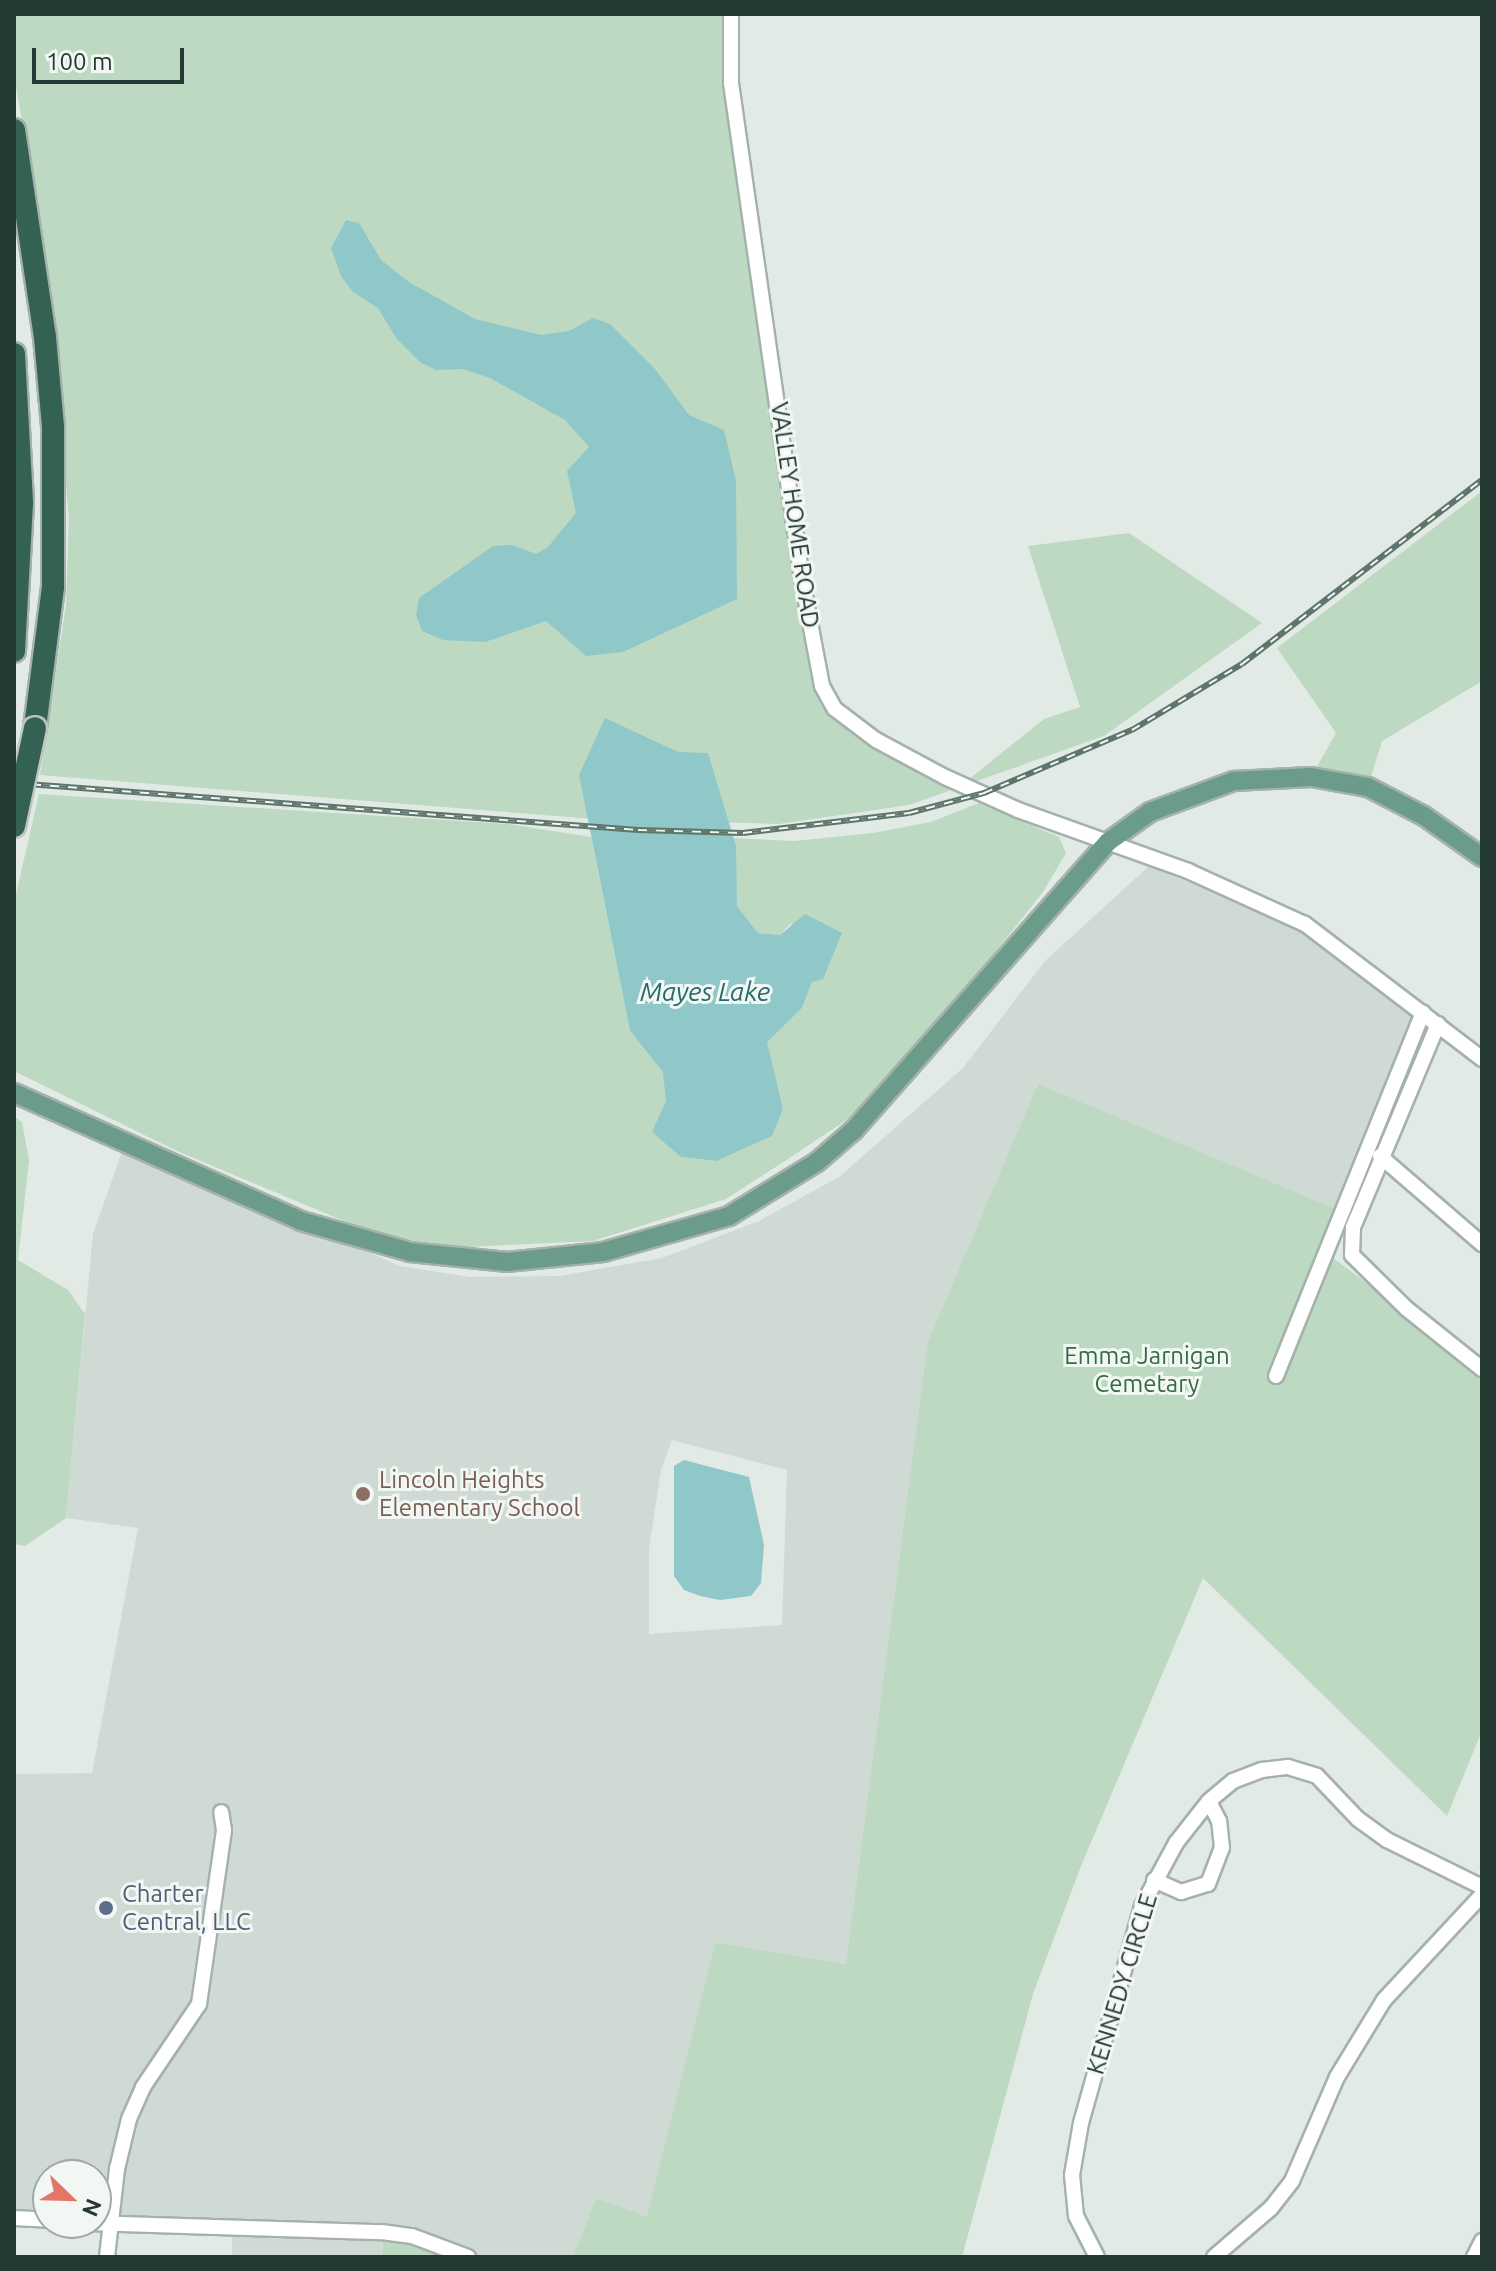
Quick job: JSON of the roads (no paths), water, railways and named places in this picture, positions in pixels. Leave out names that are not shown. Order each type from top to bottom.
[{"type":"highway","points":[[14,130],[45,337],[54,441],[53,587],[35,728],[14,826]]},
{"type":"highway","points":[[14,354],[22,503],[14,651]]},
{"type":"main road","points":[[14,1093],[301,1221],[410,1252],[507,1262],[618,1249],[729,1216],[817,1162],[854,1130],[1108,842],[1150,812],[1234,781],[1311,777],[1368,787],[1424,816],[1482,857]]},
{"type":"street","name":"VALLEY HOME ROAD","points":[[731,14],[731,83],[822,686],[853,725],[901,755],[1018,810],[1188,871],[1305,924],[1482,1059]]},
{"type":"street","points":[[1276,1376],[1423,1013]]},
{"type":"street","points":[[1438,1024],[1380,1156],[1353,1227],[1352,1255],[1407,1309],[1482,1369]]},
{"type":"street","points":[[1380,1156],[1482,1244]]},
{"type":"street","name":"KENNEDY CIRCLE","points":[[1097,2257],[1076,2216],[1072,2175],[1104,2033],[1154,1880],[1209,1801],[1233,1781],[1262,1770],[1288,1767],[1317,1776],[1358,1819],[1387,1840],[1482,1887]]},
{"type":"street","points":[[1154,1880],[1181,1892],[1208,1884],[1222,1848],[1219,1821],[1209,1801]]},
{"type":"street","points":[[112,2216],[120,2150],[132,2112],[199,2004],[224,1830],[221,1812]]},
{"type":"street","points":[[1214,2257],[1271,2208],[1292,2181],[1337,2077],[1384,2000],[1482,1895]]},
{"type":"street","points":[[112,2224],[382,2232],[412,2236],[468,2257]]},
{"type":"street","points":[[1474,2257],[1482,2241]]},
{"type":"water","points":[[346,220],[359,223],[381,260],[409,282],[475,319],[541,335],[569,331],[593,318],[610,324],[655,369],[689,415],[724,430],[736,481],[737,599],[623,652],[586,656],[546,621],[485,642],[443,640],[422,631],[416,615],[419,598],[493,546],[512,545],[536,554],[548,547],[576,513],[567,471],[589,447],[565,420],[490,378],[463,369],[436,370],[420,362],[396,338],[378,308],[353,292],[341,276],[331,248]]},
{"type":"water","name":"Mayes Lake","points":[[605,718],[678,752],[708,753],[736,846],[737,906],[758,933],[780,935],[805,914],[842,933],[823,979],[812,982],[802,1008],[767,1042],[783,1109],[772,1136],[716,1161],[681,1157],[652,1132],[666,1101],[663,1072],[630,1031],[579,775]]},
{"type":"water","points":[[684,1460],[749,1477],[764,1545],[761,1583],[751,1596],[720,1600],[700,1596],[684,1590],[674,1576],[674,1466]]},
{"type":"railway","points":[[14,783],[638,830],[743,833],[909,813],[984,793],[1132,730],[1242,664],[1482,480]]},
{"type":"place","name":"Lincoln Heights Elementary School","points":[[363,1494]]},
{"type":"place","name":"Charter Central, LLC","points":[[106,1908]]},
{"type":"park label","name":"Emma Jarnigan Cemetary","points":[[1147,1370]]}]
